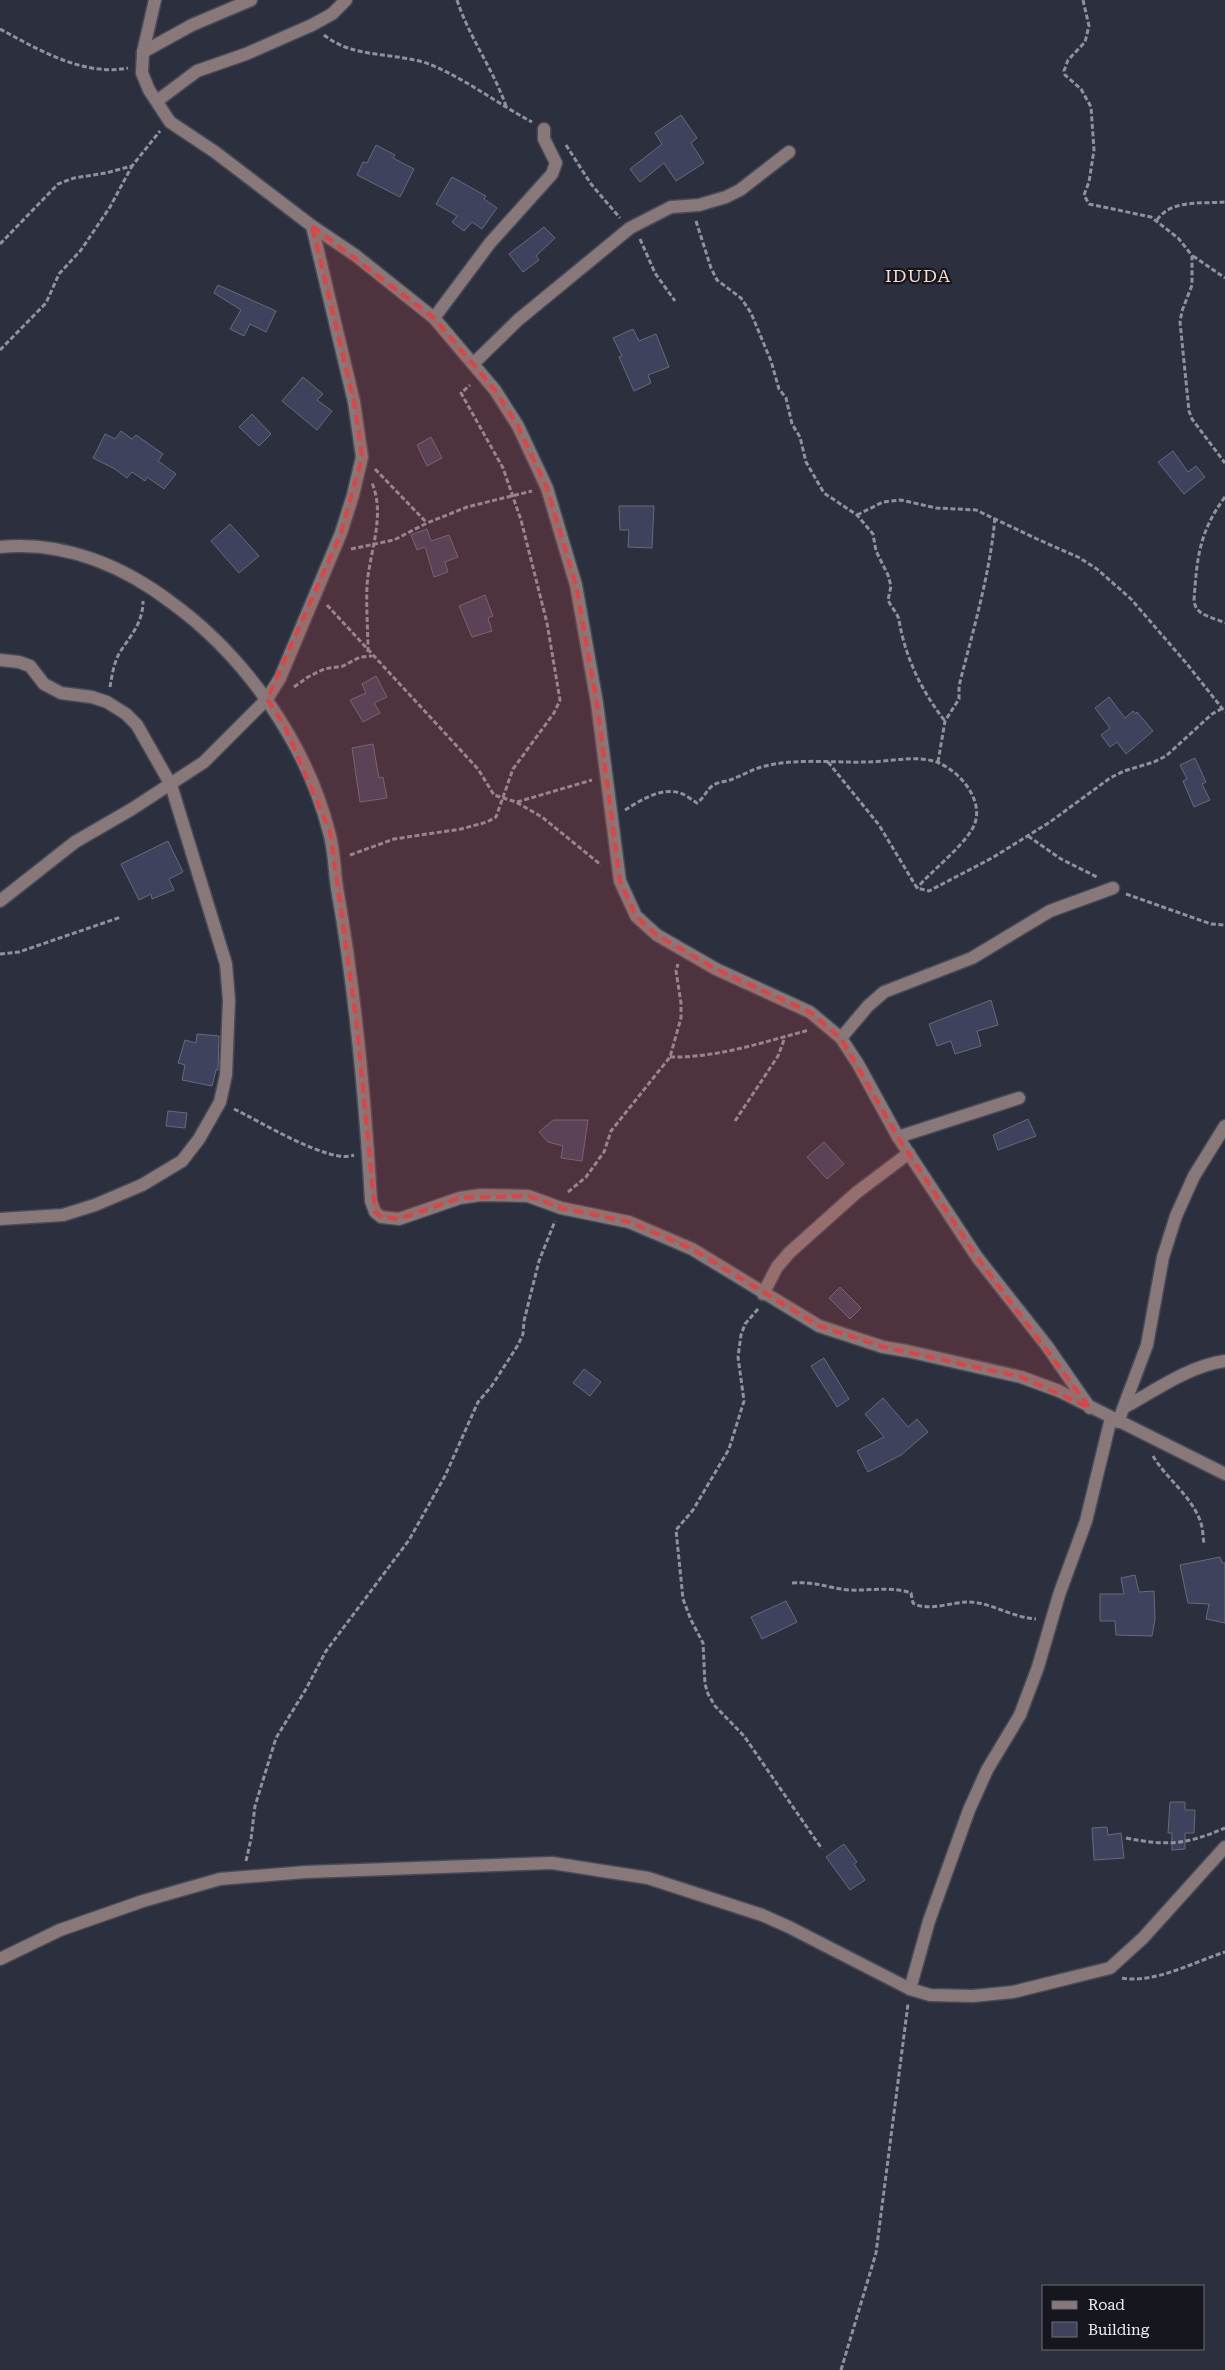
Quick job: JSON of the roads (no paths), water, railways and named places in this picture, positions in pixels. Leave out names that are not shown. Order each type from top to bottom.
[{"type":"street","points":[[155,0],[143,62],[149,90],[170,122],[215,152],[312,226],[383,276],[434,318],[483,376],[518,426],[547,488],[574,577],[582,614],[607,776],[620,881],[636,916],[657,935],[716,969],[810,1012],[841,1038],[858,1064],[898,1137],[977,1257],[1047,1346],[1090,1408]]},
{"type":"street","points":[[143,62],[192,25],[251,0]]},
{"type":"street","points":[[157,101],[197,71],[246,54],[312,25],[332,14],[346,0]]},
{"type":"street","points":[[434,318],[490,243],[552,174],[556,164],[544,139],[544,129]]},
{"type":"street","points":[[473,364],[518,320],[630,228],[661,210],[687,205],[699,205],[726,197],[740,190],[789,152]]},
{"type":"street","points":[[0,901],[75,842],[171,785],[204,762],[270,696],[341,533],[362,461],[352,393],[312,226]]},
{"type":"street","points":[[0,547],[24,545],[55,548],[88,557],[120,570],[144,583],[190,616],[270,696],[312,784],[330,832],[348,949],[365,1102],[371,1200],[374,1212],[381,1217],[399,1219],[460,1198],[481,1195],[528,1196],[561,1208],[629,1222],[692,1249],[819,1326],[882,1347],[1021,1377],[1059,1391],[1225,1474]]},
{"type":"street","points":[[0,660],[19,662],[30,666],[44,684],[61,693],[92,696],[107,702],[126,714],[137,725],[171,785],[215,923],[228,977],[230,1020],[226,1075],[220,1102],[199,1139],[182,1160],[142,1185],[95,1205],[63,1215],[0,1219]]},
{"type":"street","points":[[841,1038],[868,1006],[884,992],[972,958],[1050,912],[1113,888]]},
{"type":"street","points":[[898,1137],[1019,1098]]},
{"type":"street","points":[[1125,1407],[1147,1345],[1163,1257],[1176,1216],[1194,1176],[1225,1126]]},
{"type":"street","points":[[765,1295],[777,1267],[789,1254],[862,1188],[909,1153]]},
{"type":"street","points":[[910,1988],[929,1921],[955,1846],[988,1770],[1020,1715],[1038,1667],[1052,1619],[1086,1521],[1114,1420],[1125,1407],[1164,1384],[1201,1367],[1225,1361]]},
{"type":"street","points":[[0,1959],[60,1930],[143,1901],[220,1879],[306,1872],[552,1863],[648,1878],[762,1915],[790,1927],[910,1988],[930,1995],[973,1996],[1013,1992],[1110,1968],[1143,1938],[1225,1847]]},
{"type":"district","name":"IDUDA","points":[[918,275]]}]
